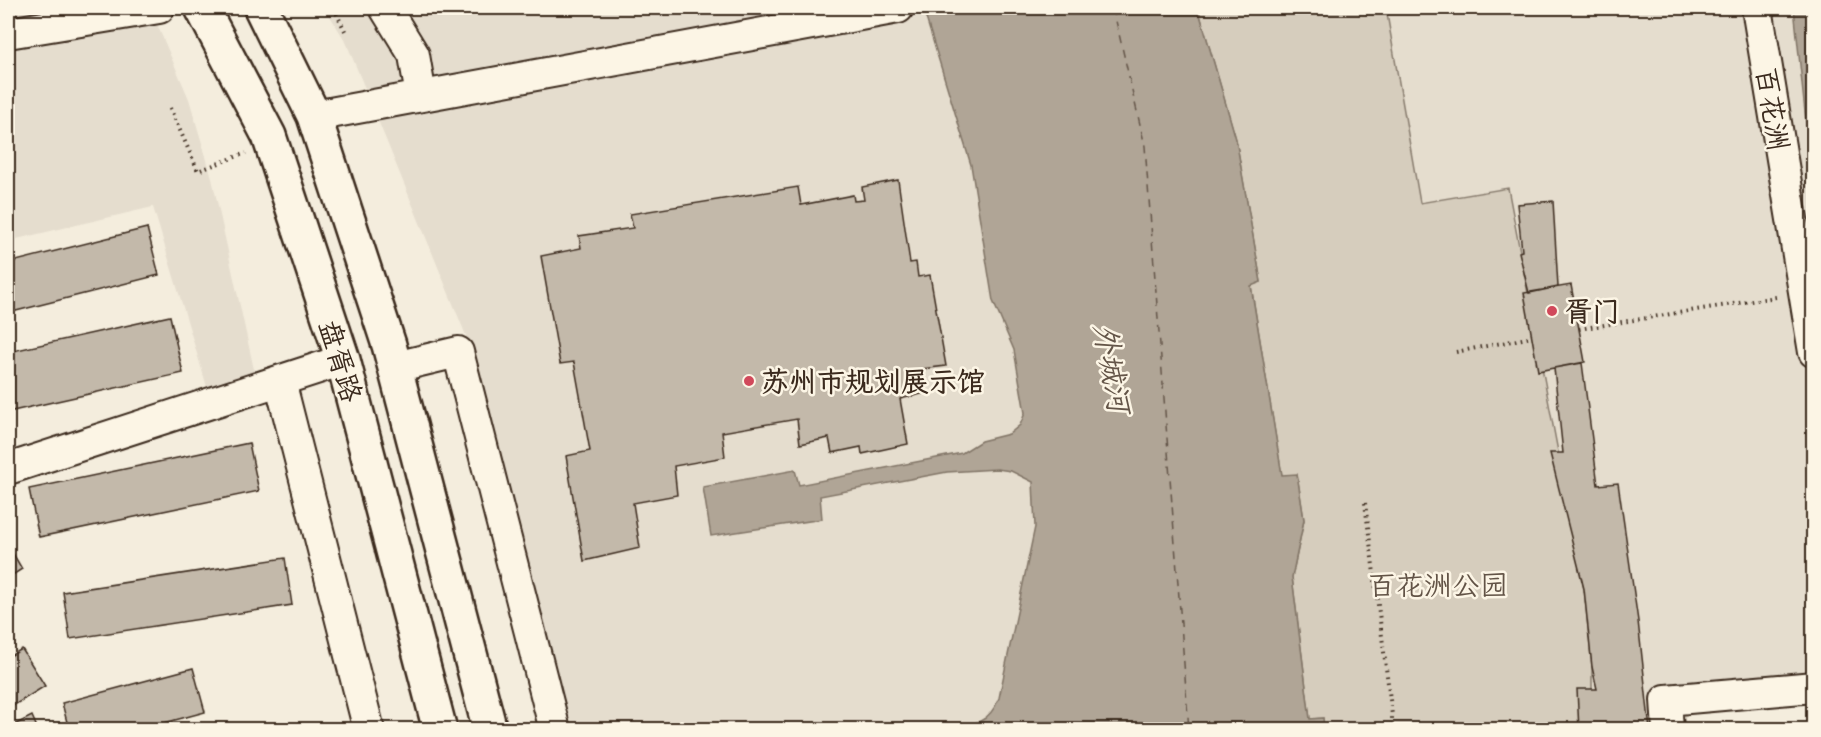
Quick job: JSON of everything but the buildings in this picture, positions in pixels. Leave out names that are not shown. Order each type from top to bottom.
[{"type":"main road","name":"盘胥路","points":[[202,8],[272,144],[343,360],[440,729]]},
{"type":"main road","name":"盘胥路","points":[[261,8],[314,116],[395,367],[490,729]]},
{"type":"street","points":[[8,33],[159,8]]},
{"type":"street","points":[[385,8],[414,55],[421,96]]},
{"type":"street","points":[[314,116],[898,8]]},
{"type":"street","name":"百花洲","points":[[1756,8],[1814,352]]},
{"type":"street","points":[[395,367],[458,352],[555,729]]},
{"type":"street","points":[[8,469],[343,360]]},
{"type":"street","points":[[280,381],[369,729]]},
{"type":"street","points":[[1668,729],[1666,700],[1814,687]]},
{"type":"path","points":[[334,8],[347,35]]},
{"type":"path","points":[[170,108],[198,171],[272,144]]},
{"type":"path","points":[[1579,329],[1804,293]]},
{"type":"path","points":[[1456,352],[1532,338]]},
{"type":"path","points":[[1365,502],[1392,729]]},
{"type":"shaded area","points":[[8,8],[150,8],[189,99],[211,174],[262,406],[216,417],[153,207],[8,241]]},
{"type":"shaded area","name":"苏州市规划展示馆","points":[[325,8],[923,8],[971,165],[993,301],[1014,350],[1025,413],[1033,482],[1035,527],[1022,595],[999,698],[994,709],[983,720],[972,725],[909,730],[564,729],[467,338],[346,42]]},
{"type":"shaded area","points":[[1386,8],[1794,8],[1814,188],[1813,684],[1646,699],[1592,701],[1508,188],[1420,204]]},
{"type":"green space","name":"百花洲公园","points":[[1198,8],[1386,8],[1420,203],[1508,188],[1584,589],[1592,667],[1592,701],[1648,729],[1324,730],[1323,718],[1310,719],[1292,577],[1304,520],[1297,475],[1282,476],[1251,285],[1261,282],[1236,140]]},
{"type":"water","name":"外城河","points":[[923,8],[1198,8],[1236,139],[1261,282],[1251,286],[1282,475],[1297,474],[1304,520],[1292,577],[1310,719],[1323,718],[1324,729],[909,729],[978,722],[990,714],[999,698],[1035,527],[1033,482],[1011,471],[997,469],[947,472],[820,496],[822,519],[711,536],[703,487],[795,470],[799,485],[962,453],[981,441],[1009,434],[1020,425],[1025,413],[1014,350],[993,301],[971,165]]},
{"type":"water","points":[[1794,8],[1813,8],[1813,188]]},
{"type":"ferry route","points":[[1113,8],[1145,146],[1189,730]]},
{"type":"place","name":"胥门","points":[[1552,311]]},
{"type":"place","name":"苏州市规划展示馆","points":[[749,381]]}]
